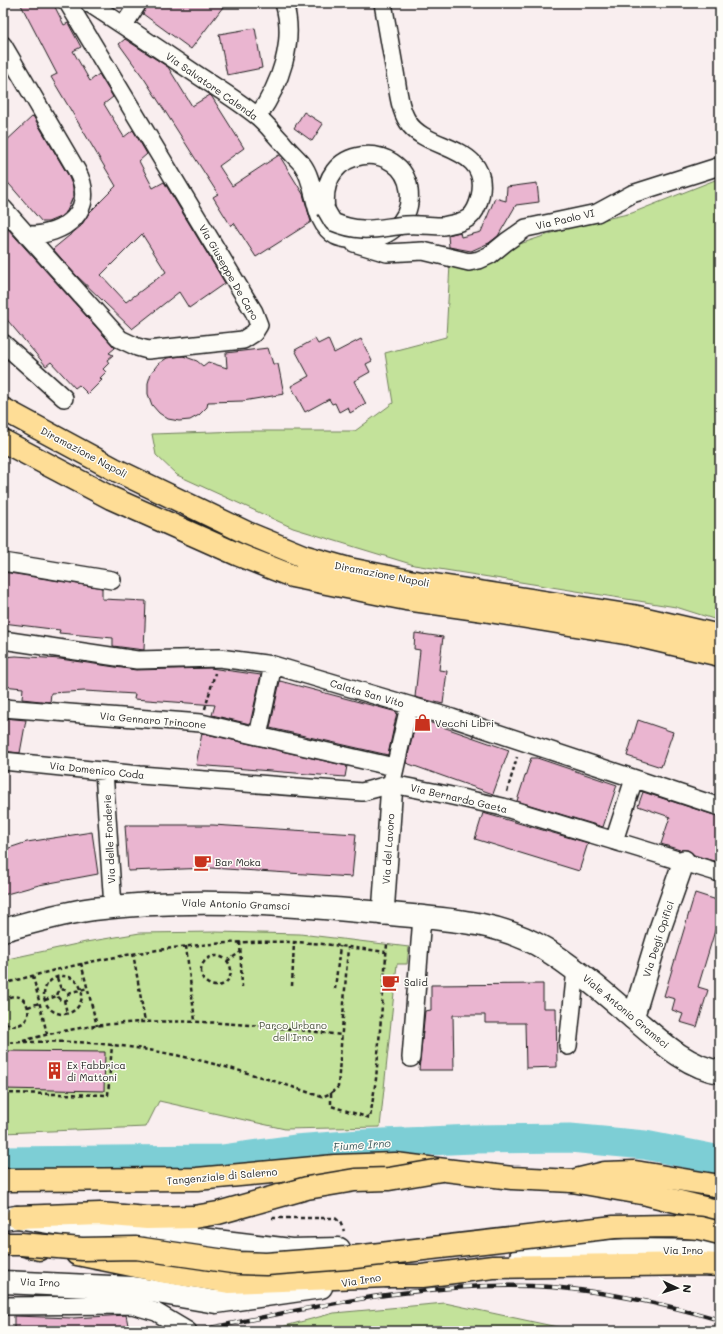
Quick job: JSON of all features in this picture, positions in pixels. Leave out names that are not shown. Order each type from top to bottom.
[{"type":"highway","name":"Diramazione Napoli","points":[[3,409],[114,469],[247,533],[303,556],[349,569],[408,581],[633,616],[720,636]]},
{"type":"highway","name":"Diramazione Napoli","points":[[3,441],[111,498],[292,576],[406,599],[631,634],[720,655]]},
{"type":"highway","name":"Tangenziale di Salerno","points":[[3,1180],[197,1179],[364,1164],[395,1164],[512,1178],[567,1181]]},
{"type":"highway","points":[[10,1218],[100,1214],[147,1218],[194,1217],[218,1213],[307,1188],[355,1180],[389,1179],[441,1170]]},
{"type":"highway","points":[[567,1181],[605,1173],[635,1172],[720,1186]]},
{"type":"highway","points":[[567,1181],[646,1194],[720,1212]]},
{"type":"highway","points":[[12,1244],[82,1249],[136,1248],[239,1263],[266,1264],[346,1258],[614,1227],[669,1226],[700,1228],[720,1233]]},
{"type":"highway","points":[[12,1244],[52,1252],[83,1255],[203,1278],[244,1282],[422,1276],[493,1267],[720,1265]]},
{"type":"main road","name":"Viale Antonio Gramsci","points":[[3,930],[58,916],[113,907],[185,901],[232,902],[469,922],[494,927],[517,935],[544,948],[576,969],[649,1033],[678,1054],[696,1065],[720,1072]]},
{"type":"main road","points":[[10,1218],[91,1229],[141,1232],[291,1250],[347,1249],[622,1220],[665,1220],[720,1223]]},
{"type":"main road","name":"Via Irno","points":[[3,1282],[132,1288],[216,1302],[387,1276],[440,1265],[625,1250],[720,1250]]},
{"type":"street","name":"Via Giuseppe De Caro","points":[[19,226],[120,339],[136,347],[148,350],[243,340],[254,333],[259,325],[254,312],[68,3]]},
{"type":"street","name":"Via Salvatore Calenda","points":[[89,3],[258,116],[302,164],[311,180],[318,211],[322,220],[331,233],[343,239]]},
{"type":"street","points":[[124,25],[138,3]]},
{"type":"street","points":[[258,116],[270,99],[280,77],[285,56],[287,26],[284,3]]},
{"type":"street","points":[[343,239],[360,240],[382,236],[400,225],[408,213],[410,201],[409,188],[405,177],[397,166],[384,158],[369,156],[356,157],[346,160],[335,169],[324,198],[326,210],[333,222],[358,230],[374,230],[407,225],[443,226],[466,220],[473,216],[477,208],[482,186],[479,175],[473,163],[462,154],[419,133],[408,123],[399,98],[382,3]]},
{"type":"street","points":[[3,45],[77,171],[84,190],[79,210],[74,219],[66,226],[52,232],[27,235],[3,208]]},
{"type":"street","name":"Via Paolo VI","points":[[343,239],[366,248],[386,253],[423,251],[469,262],[479,260],[490,255],[526,228],[597,212],[632,194],[720,166]]},
{"type":"street","points":[[3,343],[64,398]]},
{"type":"street","points":[[3,562],[112,580]]},
{"type":"street","name":"Calata San Vito","points":[[3,640],[137,660],[219,658],[273,666],[409,706],[720,807]]},
{"type":"street","points":[[258,736],[273,666]]},
{"type":"street","points":[[393,776],[409,706]]},
{"type":"street","name":"Via Gennaro Trincone","points":[[3,708],[201,723],[258,736],[393,776]]},
{"type":"street","name":"Via Domenico Coda","points":[[3,760],[190,779]]},
{"type":"street","name":"Via delle Fonderie","points":[[104,771],[113,907]]},
{"type":"street","name":"Via Bernardo Gaeta","points":[[190,779],[362,792],[393,776],[503,807],[720,873]]},
{"type":"street","name":"Via del Lavoro","points":[[383,914],[393,776]]},
{"type":"street","points":[[614,841],[634,779]]},
{"type":"street","name":"Via Degli Opifici","points":[[633,1018],[661,926],[684,861]]},
{"type":"street","points":[[411,1058],[422,917]]},
{"type":"street","name":"Viale Antonio Gramsci","points":[[568,1046],[576,969]]},
{"type":"street","points":[[3,1306],[132,1305],[156,1312],[181,1325],[188,1331]]},
{"type":"path","points":[[201,723],[219,658]]},
{"type":"path","points":[[503,807],[521,743]]},
{"type":"path","points":[[240,942],[242,987]]},
{"type":"path","points":[[3,984],[81,963],[133,953],[186,946],[240,942],[294,942],[386,952]]},
{"type":"path","points":[[292,986],[294,942]]},
{"type":"path","points":[[331,1093],[331,1106],[370,1118],[376,1079],[387,944]]},
{"type":"path","points":[[186,946],[195,1021]]},
{"type":"path","points":[[335,989],[340,946]]},
{"type":"path","points":[[3,1043],[60,1041],[112,1045],[197,1060],[249,1072],[322,1097],[331,1093],[338,1087],[348,947]]},
{"type":"path","points":[[227,961],[240,952]]},
{"type":"path","points":[[133,953],[145,1022]]},
{"type":"path","points":[[219,956],[227,961],[230,970],[228,979],[220,985],[210,985],[206,982],[201,974],[201,969],[206,960],[209,957],[219,956]]},
{"type":"path","points":[[81,963],[97,1026]]},
{"type":"path","points":[[33,976],[47,1034]]},
{"type":"path","points":[[62,977],[71,979],[81,990],[81,1000],[79,1004],[76,1009],[68,1014],[53,1012],[45,1000],[44,995],[48,984],[57,978],[62,977]]},
{"type":"path","points":[[57,978],[61,989]]},
{"type":"path","points":[[68,993],[88,988]]},
{"type":"path","points":[[61,989],[65,989],[68,993]]},
{"type":"path","points":[[45,1000],[57,996],[57,993],[61,989]]},
{"type":"path","points":[[64,1000],[67,998],[68,993]]},
{"type":"path","points":[[3,1001],[11,996],[16,996],[24,1000],[28,1008],[28,1017],[22,1024],[13,1026],[3,1021]]},
{"type":"path","points":[[57,996],[60,1000],[64,1000]]},
{"type":"path","points":[[64,1000],[68,1014]]},
{"type":"path","points":[[28,1008],[39,1003]]},
{"type":"path","points":[[18,1043],[47,1034],[97,1026],[145,1022],[195,1021],[238,1023],[341,1035]]},
{"type":"path","points":[[3,1093],[108,1095],[112,1045]]},
{"type":"path","points":[[266,1218],[335,1218],[340,1222],[343,1228],[347,1249]]},
{"type":"path","points":[[389,1331],[400,1331]]},
{"type":"green space","points":[[720,178],[720,621],[676,607],[414,565],[293,528],[177,475],[156,455],[152,434],[243,431],[355,431],[393,403],[385,353],[446,337],[450,264],[476,271],[514,246],[570,227],[632,213]]},
{"type":"green space","name":"Parco Urbano dell'Irno","points":[[216,932],[300,934],[409,947],[407,964],[397,964],[380,1127],[285,1129],[159,1101],[146,1127],[3,1133],[3,960],[86,942],[140,933]]},
{"type":"green space","points":[[445,1303],[576,1331],[266,1331],[334,1313]]},
{"type":"building","points":[[20,3],[53,3],[64,25],[68,23],[81,47],[73,51],[90,81],[99,74],[113,97],[104,104],[124,137],[133,130],[147,154],[139,161],[153,188],[164,182],[225,283],[189,308],[179,292],[132,329],[75,274],[53,249],[81,226],[89,213],[116,186],[51,77],[57,74]],"holes":[[[142,234],[166,272],[126,302],[101,275]]]},
{"type":"building","points":[[148,3],[226,3],[191,49],[143,14]]},
{"type":"building","points":[[255,28],[262,68],[227,75],[219,34]]},
{"type":"building","points":[[125,39],[168,67],[192,106],[210,95],[212,97],[244,148],[219,166],[232,186],[279,155],[303,194],[311,222],[256,257],[234,223],[231,226],[213,197],[218,194],[145,80],[119,44]]},
{"type":"building","points":[[304,112],[323,124],[312,141],[294,128]]},
{"type":"building","points":[[33,116],[68,175],[73,187],[73,197],[67,211],[60,217],[48,222],[42,222],[3,177],[3,144]]},
{"type":"building","points":[[537,183],[539,202],[516,205],[498,236],[489,243],[471,251],[449,247],[448,235],[460,232],[461,237],[481,232],[495,198],[506,201],[507,187]]},
{"type":"building","points":[[8,229],[115,348],[109,353],[113,355],[107,360],[109,363],[103,369],[106,372],[100,378],[102,380],[88,394],[79,385],[75,388],[51,362],[46,366],[3,315],[3,232]]},
{"type":"building","points":[[315,339],[318,344],[328,339],[334,353],[361,339],[372,361],[366,364],[370,372],[354,381],[366,404],[350,413],[348,407],[339,412],[335,403],[332,404],[329,399],[305,412],[291,386],[309,376],[295,350]]},
{"type":"building","points":[[268,348],[273,364],[278,364],[284,394],[243,401],[208,402],[207,407],[199,415],[190,420],[179,421],[168,419],[159,413],[152,405],[148,394],[148,383],[151,373],[158,364],[167,358],[183,356],[197,361],[203,366],[208,362],[227,368],[226,353]]},
{"type":"building","points":[[3,572],[102,588],[102,599],[146,601],[144,650],[113,646],[113,638],[59,633],[60,630],[3,623]]},
{"type":"building","points":[[415,633],[443,637],[439,670],[447,671],[443,704],[415,697],[420,650],[414,649]]},
{"type":"building","points":[[16,656],[60,659],[136,670],[210,668],[261,675],[250,724],[212,715],[215,705],[134,699],[135,694],[85,691],[51,693],[50,702],[22,699],[23,688],[3,686],[4,657]]},
{"type":"building","points":[[280,681],[397,712],[388,755],[270,728]]},
{"type":"building","points":[[3,718],[26,720],[20,753],[3,751]]},
{"type":"building","points":[[417,718],[509,750],[493,794],[406,763]]},
{"type":"building","points":[[638,720],[673,732],[661,767],[627,756]]},
{"type":"building","points":[[202,733],[347,766],[345,777],[196,765]]},
{"type":"building","points":[[531,758],[537,758],[617,785],[603,827],[517,801]]},
{"type":"building","points":[[643,792],[720,817],[720,863],[694,855],[688,850],[680,850],[661,844],[670,817],[638,806]]},
{"type":"building","points":[[483,813],[588,843],[579,871],[475,839]]},
{"type":"building","points":[[125,825],[213,825],[356,834],[352,877],[210,868],[128,871]]},
{"type":"building","points":[[92,832],[98,874],[39,885],[3,895],[3,850],[27,842]]},
{"type":"building","points":[[695,893],[720,901],[720,914],[698,987],[708,990],[697,1027],[680,1022],[683,1014],[672,1010],[675,999],[664,996]]},
{"type":"building","points":[[543,984],[543,1008],[556,1008],[557,1067],[526,1068],[525,1023],[485,1023],[485,1015],[453,1015],[454,1070],[419,1070],[425,1011],[431,1010],[431,985]]},
{"type":"building","name":"Ex Fabbrica di Mattoni","points":[[3,1051],[105,1052],[104,1091],[3,1089]]},
{"type":"building","points":[[126,1315],[129,1330],[14,1330],[14,1316],[73,1318]]},
{"type":"waterway","name":"Fiume Irno","points":[[3,1161],[222,1159],[295,1149],[361,1144],[473,1139],[570,1138],[645,1145],[720,1160]]},
{"type":"railway","points":[[196,1331],[328,1304],[372,1297],[462,1287],[506,1286],[551,1287],[615,1295],[658,1304],[720,1320]]},
{"type":"place","name":"Vecchi Libri","points":[[422,723]]},
{"type":"place","name":"Bar Moka","points":[[202,862]]},
{"type":"place","name":"Salid","points":[[391,982]]},
{"type":"place","name":"Ex Fabbrica di Mattoni","points":[[54,1071]]}]
